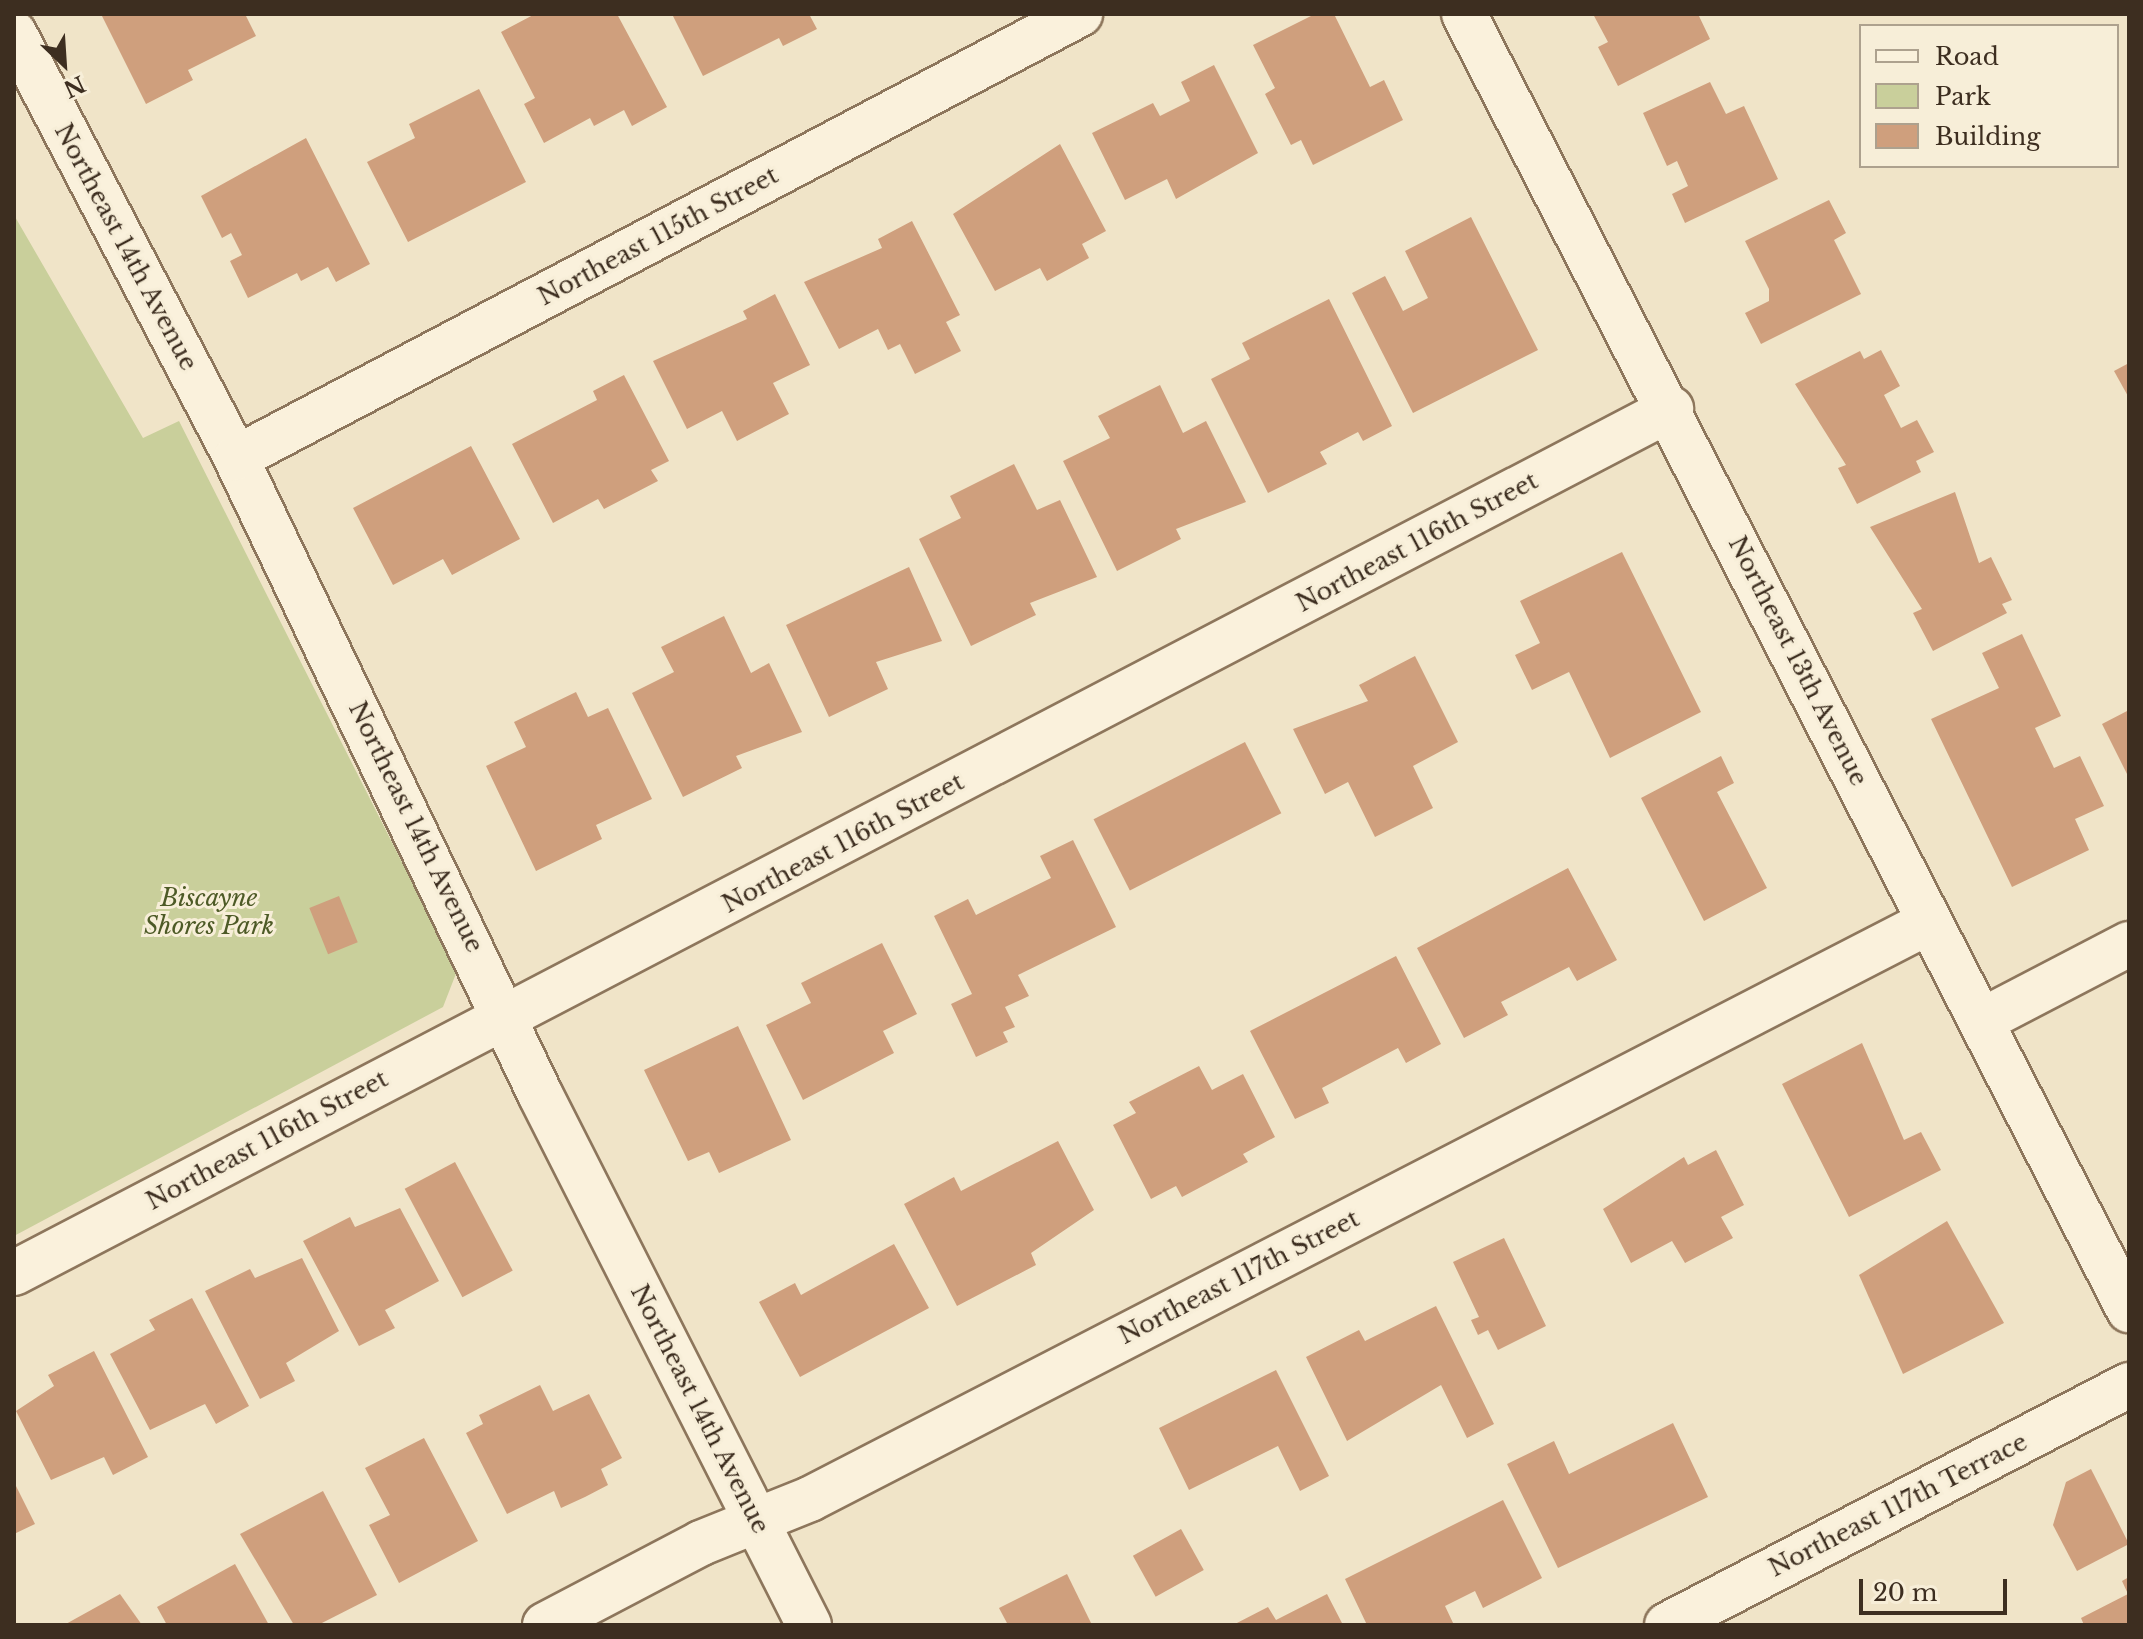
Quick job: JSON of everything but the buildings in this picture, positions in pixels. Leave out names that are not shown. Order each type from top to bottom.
[{"type":"street","name":"Northeast 115th Street","points":[[236,458],[1080,14]]},
{"type":"street","name":"Northeast 13th Avenue","points":[[1464,14],[1671,409],[1929,922],[2129,1310]]},
{"type":"street","name":"Northeast 14th Avenue","points":[[14,33],[236,458],[507,1018],[809,1625]]},
{"type":"street","name":"Northeast 116th Street","points":[[14,1273],[1671,409]]},
{"type":"street","name":"Northeast 117th Street","points":[[545,1625],[756,1522],[1929,922]]},
{"type":"street","points":[[1981,1021],[2129,944]]},
{"type":"street","name":"Northeast 117th Terrace","points":[[1667,1625],[2129,1385]]},
{"type":"green space","name":"Biscayne Shores Park","points":[[14,215],[143,438],[179,421],[457,971],[443,1007],[14,1236]]}]
